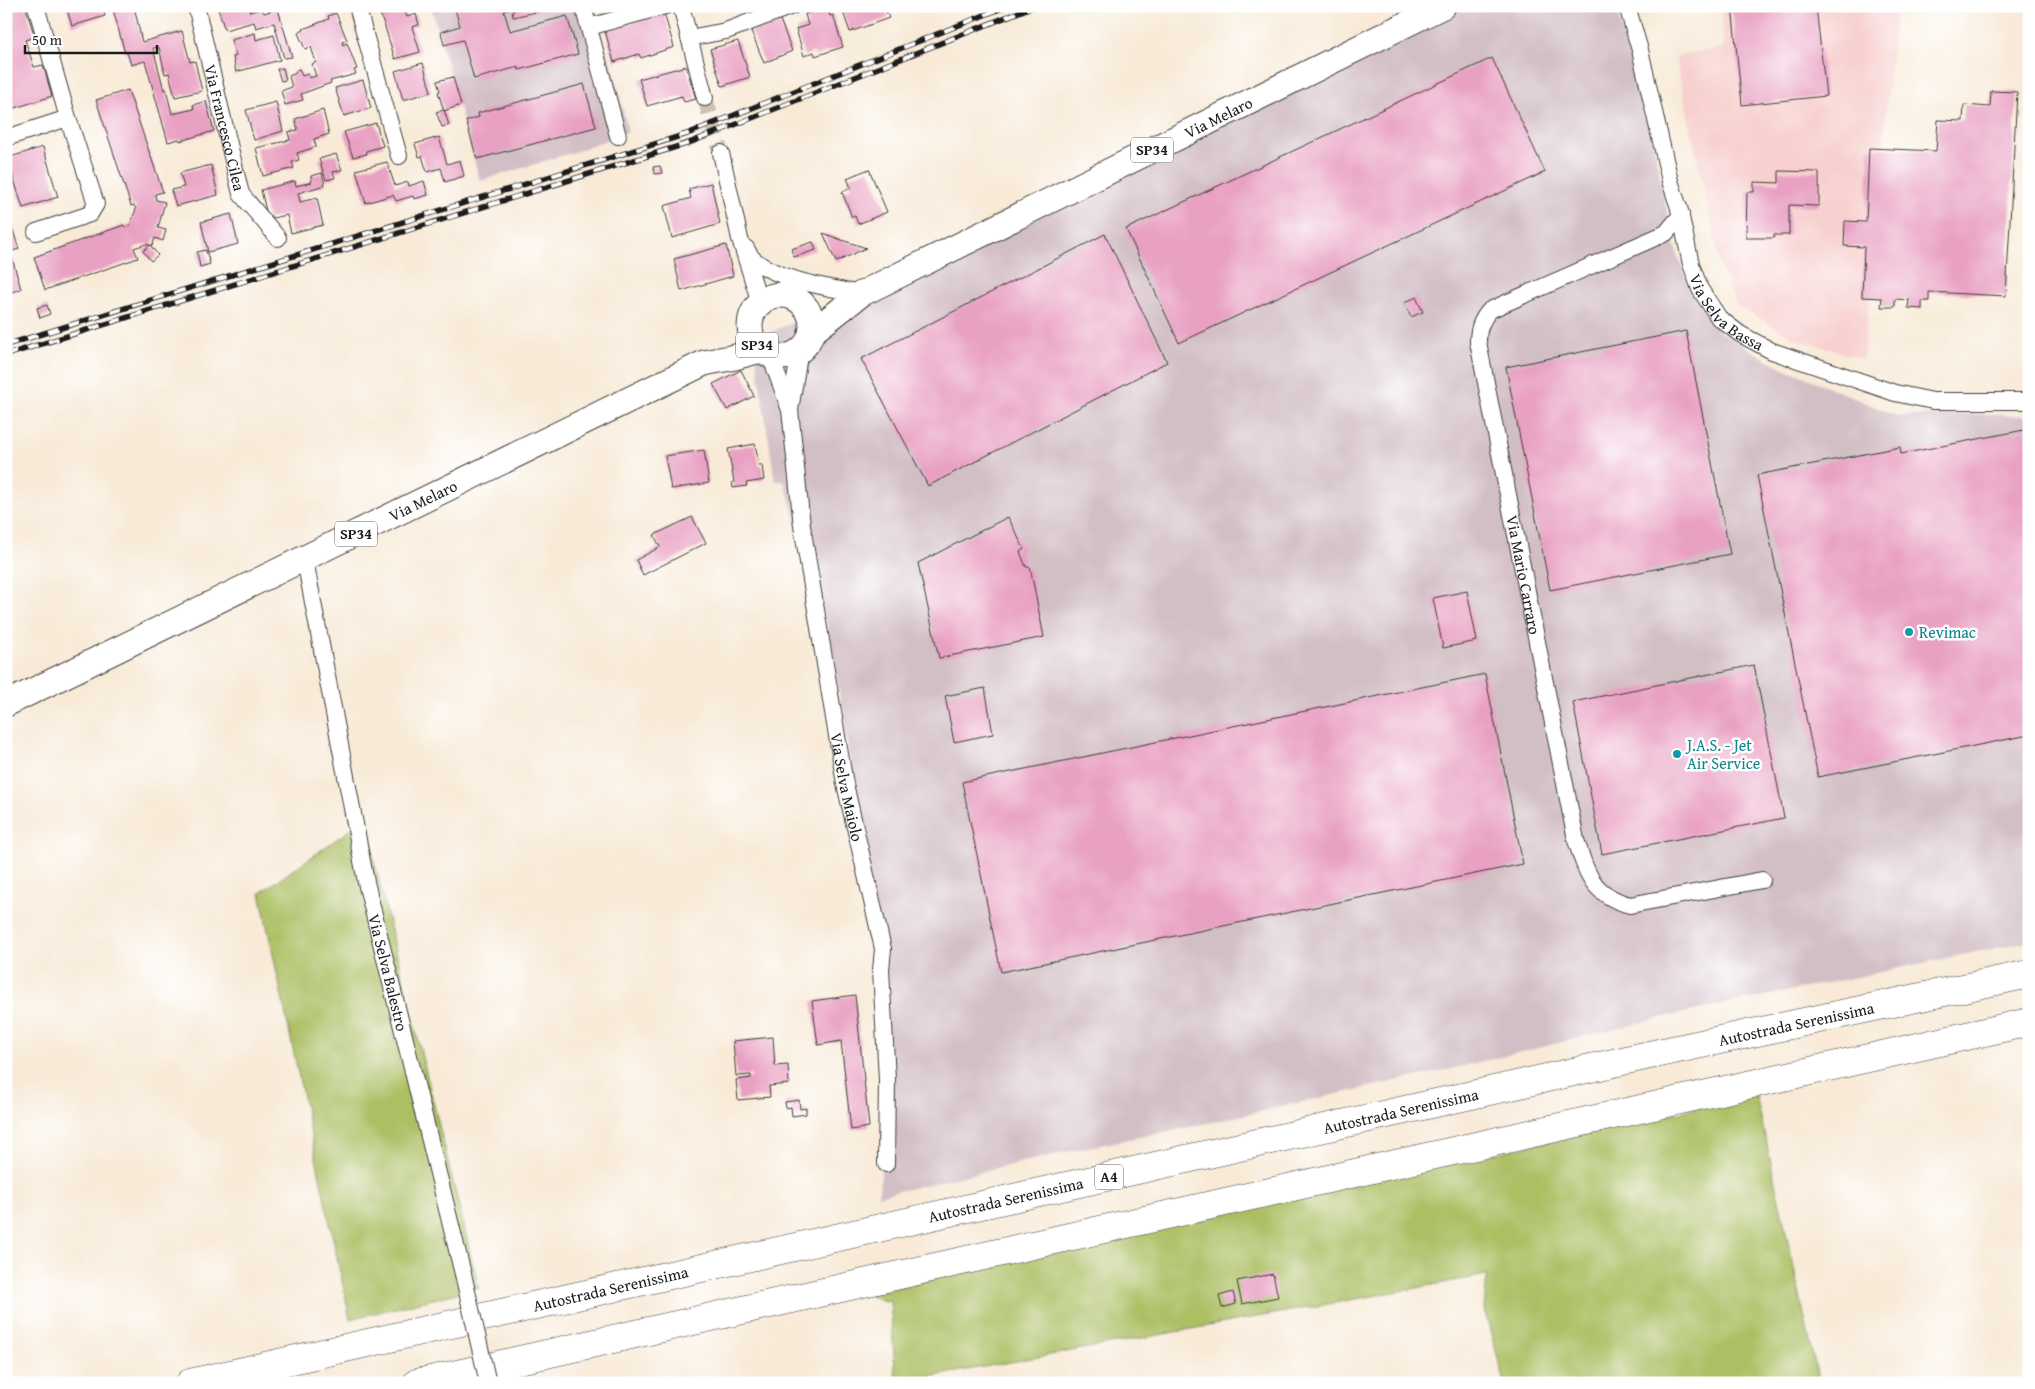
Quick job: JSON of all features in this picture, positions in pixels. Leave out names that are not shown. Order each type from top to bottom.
[{"type":"highway","name":"Autostrada Serenissima","points":[[190,1383],[1630,1059],[2029,974]]},
{"type":"highway","points":[[417,1383],[2029,1022]]},
{"type":"main road","name":"Via Melaro","points":[[6,704],[305,560],[704,363],[766,352],[786,356],[861,294],[1443,6]]},
{"type":"main road","name":"Via Melaro","points":[[704,363],[727,342],[750,325],[755,310],[760,303],[769,297],[779,295],[823,301],[861,294]]},
{"type":"main road","points":[[789,296],[805,306],[810,314],[806,341]]},
{"type":"main road","name":"SP34","points":[[750,325],[751,334],[766,352]]},
{"type":"street","points":[[36,6],[68,118],[96,204],[90,214],[36,232]]},
{"type":"street","name":"Via Francesco Cilea","points":[[196,6],[241,194],[278,238]]},
{"type":"street","points":[[357,6],[400,156]]},
{"type":"street","points":[[584,6],[618,136]]},
{"type":"street","points":[[589,27],[665,6]]},
{"type":"street","points":[[681,6],[705,98]]},
{"type":"street","points":[[689,38],[726,31],[792,6]]},
{"type":"street","name":"Via Selva Bassa","points":[[1627,6],[1640,50],[1691,264],[1700,289],[1719,318],[1740,334],[1772,351],[1895,393],[1933,401],[2029,401]]},
{"type":"street","points":[[6,138],[68,118]]},
{"type":"street","points":[[720,153],[740,239],[760,303]]},
{"type":"street","name":"Via Mario Carraro","points":[[1679,208],[1681,215],[1666,233],[1490,310],[1483,318],[1478,330],[1478,342],[1576,840],[1588,876],[1602,893],[1615,901],[1630,905],[1762,880]]},
{"type":"street","points":[[740,239],[753,260],[775,272],[817,285],[861,294]]},
{"type":"street","name":"Via Selva Maiolo","points":[[790,410],[806,341]]},
{"type":"street","name":"Via Selva Maiolo","points":[[766,352],[790,410],[802,526],[845,784],[883,949],[881,970],[887,1079],[886,1164]]},
{"type":"street","name":"Via Selva Balestro","points":[[305,560],[366,882],[464,1274],[488,1383]]},
{"type":"shaded area","points":[[431,6],[593,6],[615,76],[628,132],[577,151],[480,181]]},
{"type":"shaded area","points":[[1442,6],[1615,6],[1647,110],[1672,238],[1695,297],[1718,331],[1779,366],[1897,416],[1984,414],[2029,418],[2029,941],[1665,1017],[1455,1068],[1190,1127],[1084,1148],[878,1196],[881,1177],[884,1089],[883,965],[829,631],[784,481],[775,481],[756,358],[748,343],[870,286]]},
{"type":"shaded area","points":[[1722,6],[1896,6],[1863,359],[1794,338],[1736,305],[1721,268],[1675,56],[1723,48]]},
{"type":"green space","points":[[364,820],[479,1288],[350,1319],[260,893]]},
{"type":"green space","points":[[1756,1095],[1819,1383],[1505,1383],[1484,1309],[1487,1275],[896,1383],[890,1300],[885,1301],[866,1294]]},
{"type":"building","points":[[25,6],[35,37],[25,40],[34,67],[43,65],[52,96],[6,111],[6,12]]},
{"type":"building","points":[[66,6],[102,6],[105,16],[72,26]]},
{"type":"building","points":[[112,6],[134,6],[142,42],[182,31],[190,62],[195,61],[202,91],[175,97],[169,73],[165,74],[159,47],[153,48],[164,90],[166,89],[172,114],[194,109],[193,105],[206,101],[214,131],[180,141],[179,139],[168,142],[145,61],[131,65],[127,52],[125,53]]},
{"type":"building","points":[[217,6],[248,6],[250,12],[261,8],[264,13],[278,9],[292,57],[284,58],[274,23],[256,28],[254,22],[225,30]]},
{"type":"building","points":[[377,6],[413,6],[404,9],[407,17],[416,14],[419,25],[412,27],[420,52],[395,59]]},
{"type":"building","points":[[454,6],[510,6],[511,9],[504,11],[510,31],[567,16],[578,54],[519,70],[518,67],[474,79],[463,40],[444,45],[441,32],[460,26]]},
{"type":"building","points":[[527,6],[559,7],[513,17],[512,11]]},
{"type":"building","points":[[841,6],[884,6],[889,18],[850,32]]},
{"type":"building","points":[[1732,6],[1816,6],[1826,96],[1742,105]]},
{"type":"building","points":[[827,7],[830,16],[833,15],[843,47],[815,56],[814,52],[804,56],[796,29],[808,25],[805,14]]},
{"type":"building","points":[[336,13],[347,40],[342,42],[343,45],[347,43],[357,69],[354,70],[356,74],[330,81],[331,83],[301,94],[303,100],[285,105],[281,91],[292,87],[289,76],[296,73],[295,71],[299,69],[302,76],[308,74],[309,78],[316,76],[312,64],[316,62],[311,47],[305,49],[298,33],[303,29],[329,19],[328,16]]},
{"type":"building","points":[[664,13],[674,47],[641,58],[639,54],[614,62],[605,31]]},
{"type":"building","points":[[779,17],[792,51],[764,63],[750,28]]},
{"type":"building","points":[[255,33],[256,40],[274,35],[280,60],[236,72],[233,57],[236,56],[231,40]]},
{"type":"building","points":[[738,41],[750,77],[722,86],[710,49]]},
{"type":"building","points":[[1492,58],[1545,172],[1179,343],[1126,229]]},
{"type":"building","points":[[423,63],[431,92],[403,100],[395,71]]},
{"type":"building","points":[[686,66],[696,99],[684,102],[682,96],[647,106],[639,79]]},
{"type":"building","points":[[283,68],[286,80],[281,81],[277,69]]},
{"type":"building","points":[[453,77],[461,105],[444,111],[438,92],[440,91],[437,81]]},
{"type":"building","points":[[363,80],[371,108],[344,116],[335,88]]},
{"type":"building","points":[[584,84],[596,127],[477,159],[466,121],[479,117],[478,113]]},
{"type":"building","points":[[128,90],[163,192],[155,194],[156,200],[165,202],[158,228],[166,230],[163,241],[155,238],[152,246],[146,244],[134,248],[138,258],[45,290],[34,257],[124,225],[125,227],[130,225],[136,209],[134,205],[131,206],[96,100]]},
{"type":"building","points":[[1991,91],[2017,92],[2006,296],[1929,292],[1929,301],[1922,301],[1922,309],[1908,308],[1909,300],[1895,299],[1895,307],[1881,307],[1882,298],[1862,297],[1864,247],[1844,246],[1845,221],[1866,222],[1869,148],[1936,151],[1938,120],[1963,121],[1964,105],[1990,107]]},
{"type":"building","points":[[276,102],[283,131],[254,140],[246,110]]},
{"type":"building","points":[[323,110],[329,134],[314,139],[316,147],[297,153],[299,160],[292,162],[294,168],[263,176],[256,148],[290,140],[288,132],[298,130],[295,119]]},
{"type":"building","points":[[444,110],[449,125],[442,127],[436,112]]},
{"type":"building","points":[[376,123],[383,146],[366,151],[367,154],[353,157],[344,132]]},
{"type":"building","points":[[439,137],[447,164],[460,160],[464,176],[445,182],[441,168],[427,172],[422,156],[419,157],[415,144]]},
{"type":"building","points":[[43,147],[58,197],[23,208],[7,158]]},
{"type":"building","points":[[336,154],[342,170],[333,172],[335,178],[326,180],[319,159]]},
{"type":"building","points":[[387,162],[395,186],[408,182],[409,186],[424,181],[428,195],[414,199],[413,196],[396,201],[393,195],[366,203],[356,170]]},
{"type":"building","points":[[211,165],[218,195],[176,206],[171,190],[184,187],[180,173]]},
{"type":"building","points":[[660,166],[662,173],[655,174],[653,167]]},
{"type":"building","points":[[869,169],[887,212],[858,224],[855,216],[852,217],[842,192],[851,188],[847,178]]},
{"type":"building","points":[[1779,171],[1819,172],[1819,206],[1789,205],[1789,235],[1774,235],[1774,238],[1746,238],[1747,192],[1754,192],[1754,182],[1779,183]]},
{"type":"building","points":[[322,173],[325,185],[298,193],[300,202],[317,198],[323,225],[291,233],[287,215],[268,219],[261,190],[295,181],[296,186],[312,182],[311,176]]},
{"type":"building","points":[[711,183],[720,224],[672,238],[664,206],[691,198],[689,189]]},
{"type":"building","points":[[6,208],[19,249],[6,253]]},
{"type":"building","points":[[231,214],[238,244],[208,252],[201,222]]},
{"type":"building","points":[[823,233],[842,240],[866,248],[836,262]]},
{"type":"building","points":[[1105,234],[1167,362],[928,486],[861,359]]},
{"type":"building","points":[[813,242],[816,250],[794,257],[791,249]]},
{"type":"building","points":[[150,245],[158,255],[151,261],[143,251]]},
{"type":"building","points":[[726,245],[733,276],[681,291],[674,259]]},
{"type":"building","points":[[206,250],[210,264],[200,267],[197,252]]},
{"type":"building","points":[[12,258],[21,289],[6,294],[6,260]]},
{"type":"building","points":[[1416,297],[1423,312],[1411,317],[1404,303]]},
{"type":"building","points":[[47,305],[50,314],[40,318],[37,308]]},
{"type":"building","points":[[1686,331],[1730,554],[1550,590],[1506,367]]},
{"type":"building","points":[[741,370],[754,396],[727,410],[713,384]]},
{"type":"building","name":"Revimac","points":[[2024,430],[2029,453],[2029,693],[2025,694],[2029,715],[2029,735],[1818,777],[1757,475],[1900,447],[1901,454]]},
{"type":"building","points":[[755,444],[759,465],[762,465],[764,480],[746,483],[747,486],[733,488],[732,482],[734,482],[728,449]]},
{"type":"building","points":[[704,450],[709,483],[671,489],[665,456]]},
{"type":"building","points":[[692,517],[706,543],[643,575],[636,560],[660,547],[654,535]]},
{"type":"building","points":[[1008,517],[1024,549],[1020,552],[1026,567],[1030,567],[1044,637],[939,658],[918,563]]},
{"type":"building","points":[[1467,591],[1477,641],[1443,648],[1433,598]]},
{"type":"building","name":"J.A.S. - Jet Air Service","points":[[1754,665],[1784,818],[1602,854],[1573,702]]},
{"type":"building","points":[[1485,674],[1523,864],[1001,972],[962,782]]},
{"type":"building","points":[[985,688],[993,734],[954,742],[945,696]]},
{"type":"building","points":[[855,995],[869,1127],[851,1130],[841,1041],[818,1045],[812,1001]]},
{"type":"building","points":[[773,1037],[775,1066],[788,1065],[789,1084],[769,1086],[770,1097],[738,1100],[736,1080],[751,1078],[751,1075],[736,1076],[733,1041]]},
{"type":"building","points":[[799,1100],[800,1109],[806,1108],[806,1114],[792,1116],[791,1107],[786,1108],[785,1102]]},
{"type":"building","points":[[1273,1274],[1278,1297],[1242,1304],[1237,1281]]},
{"type":"building","points":[[1233,1292],[1236,1304],[1222,1308],[1219,1296]]},
{"type":"tunnel","points":[[705,98],[721,153]]},
{"type":"railway","points":[[6,345],[687,134],[1007,6]]},
{"type":"railway","points":[[6,355],[689,143],[1034,6]]},
{"type":"place","name":"Revimac","points":[[1909,632]]},
{"type":"place","name":"J.A.S. - Jet Air Service","points":[[1677,754]]}]
